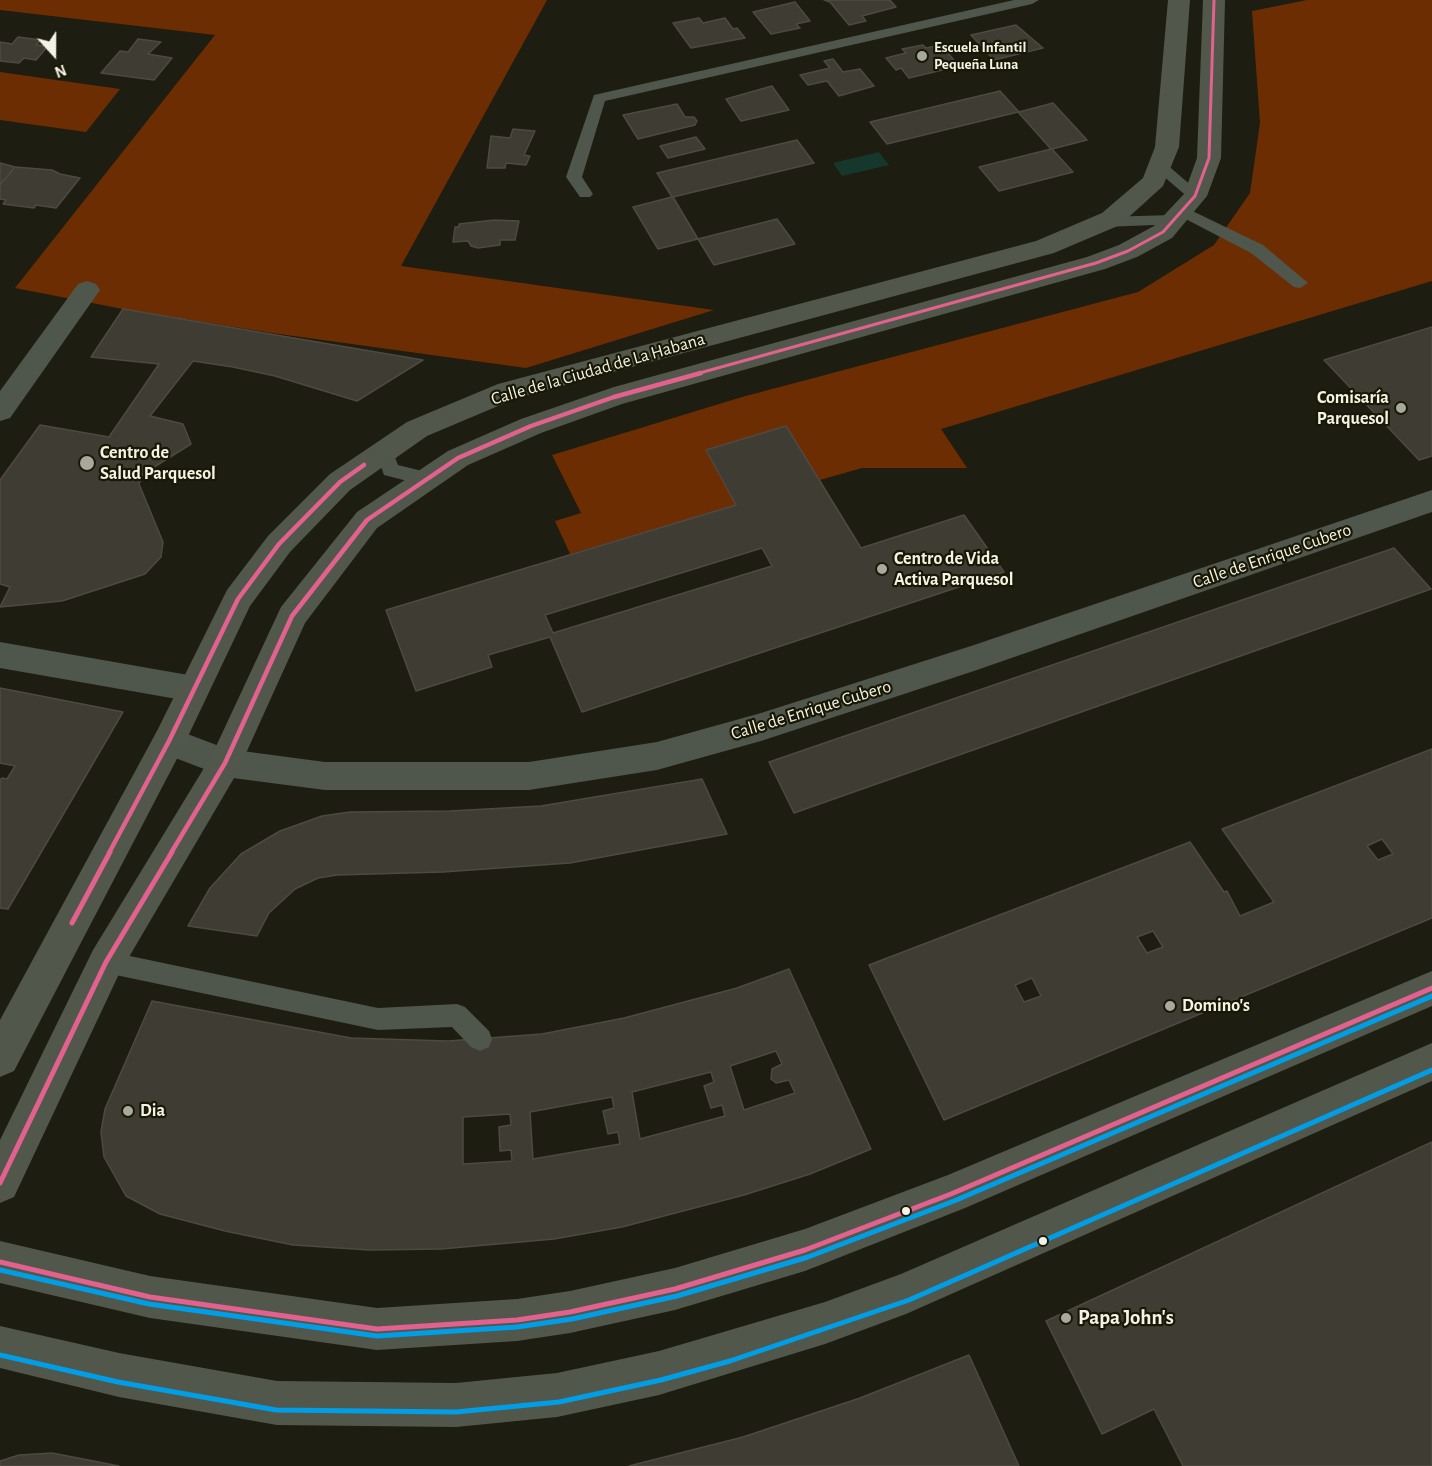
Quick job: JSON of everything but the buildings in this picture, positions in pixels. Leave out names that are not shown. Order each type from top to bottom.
[{"type":"street","name":"Calle de la Ciudad de La Habana","points":[[0,1058],[169,741],[238,599],[279,544],[340,482],[417,429],[508,391],[1045,247],[1111,219],[1154,181],[1167,147],[1179,0]]},
{"type":"street","points":[[1183,209],[1209,158],[1214,0]]},
{"type":"street","name":"Calle de la Ciudad de La Habana","points":[[0,1183],[106,962],[225,763],[292,616],[367,519],[458,458],[531,426],[614,397],[1096,263],[1137,246],[1162,231],[1183,209]]},
{"type":"street","points":[[0,411],[87,290]]},
{"type":"street","name":"Calle de Enrique Cubero","points":[[169,741],[225,763],[325,776],[529,776],[657,756],[761,727],[974,658],[1432,501]]},
{"type":"street","points":[[0,655],[194,689]]},
{"type":"street","points":[[0,1262],[150,1297],[377,1329],[517,1320],[570,1312],[675,1289],[805,1250],[951,1194],[1432,987]]},
{"type":"street","points":[[0,1347],[119,1375],[276,1403],[400,1406],[456,1404],[557,1395],[659,1373],[728,1354],[825,1323],[896,1297],[1017,1246],[1432,1062]]},
{"type":"lane","points":[[585,194],[574,177],[599,98],[1032,0]]},
{"type":"lane","points":[[1160,166],[1183,209],[1257,249],[1300,284]]},
{"type":"lane","points":[[1104,222],[1183,209]]},
{"type":"lane","points":[[384,450],[390,470],[427,479]]},
{"type":"lane","points":[[106,962],[378,1019],[458,1015],[480,1040]]},
{"type":"shaded area","points":[[0,0],[547,0],[401,266],[714,310],[526,368],[272,333],[123,309],[15,288],[215,35],[0,10]]},
{"type":"shaded area","points":[[1307,0],[1432,0],[1432,281],[941,429],[967,468],[862,468],[820,480],[786,427],[706,450],[736,505],[570,554],[555,521],[581,513],[552,455],[742,397],[1138,292],[1214,245],[1250,193],[1260,123],[1252,11]]},
{"type":"shaded area","points":[[0,72],[120,89],[86,132],[0,120]]},
{"type":"shaded area","points":[[879,152],[889,165],[842,176],[833,163]]},
{"type":"transit line","points":[[0,1183],[106,962],[225,763],[292,616],[367,520],[458,458],[531,426],[614,397],[1096,263],[1128,251],[1163,232],[1195,196],[1209,158],[1214,0]]},
{"type":"transit line","points":[[72,923],[169,741],[238,599],[279,544],[340,482],[364,465]]},
{"type":"transit line","points":[[0,1262],[150,1297],[377,1329],[517,1320],[570,1312],[675,1289],[805,1250],[951,1194],[1432,988]]},
{"type":"transit line","points":[[0,1270],[149,1304],[377,1336],[517,1327],[572,1319],[677,1296],[808,1257],[954,1201],[1432,996]]},
{"type":"transit line","points":[[0,1355],[118,1382],[276,1410],[456,1412],[559,1402],[661,1380],[730,1361],[827,1330],[909,1300],[1432,1070]]},
{"type":"place","name":"Escuela Infantil Pequeña Luna","points":[[922,56]]},
{"type":"place","name":"Comisaría Parquesol","points":[[1401,408]]},
{"type":"place","name":"Centro de Salud Parquesol","points":[[87,463]]},
{"type":"place","name":"Centro de Vida Activa Parquesol","points":[[882,569]]},
{"type":"place","name":"Domino's","points":[[1170,1006]]},
{"type":"place","name":"Dia","points":[[128,1111]]},
{"type":"place","name":"Papa John's","points":[[1066,1318]]}]
